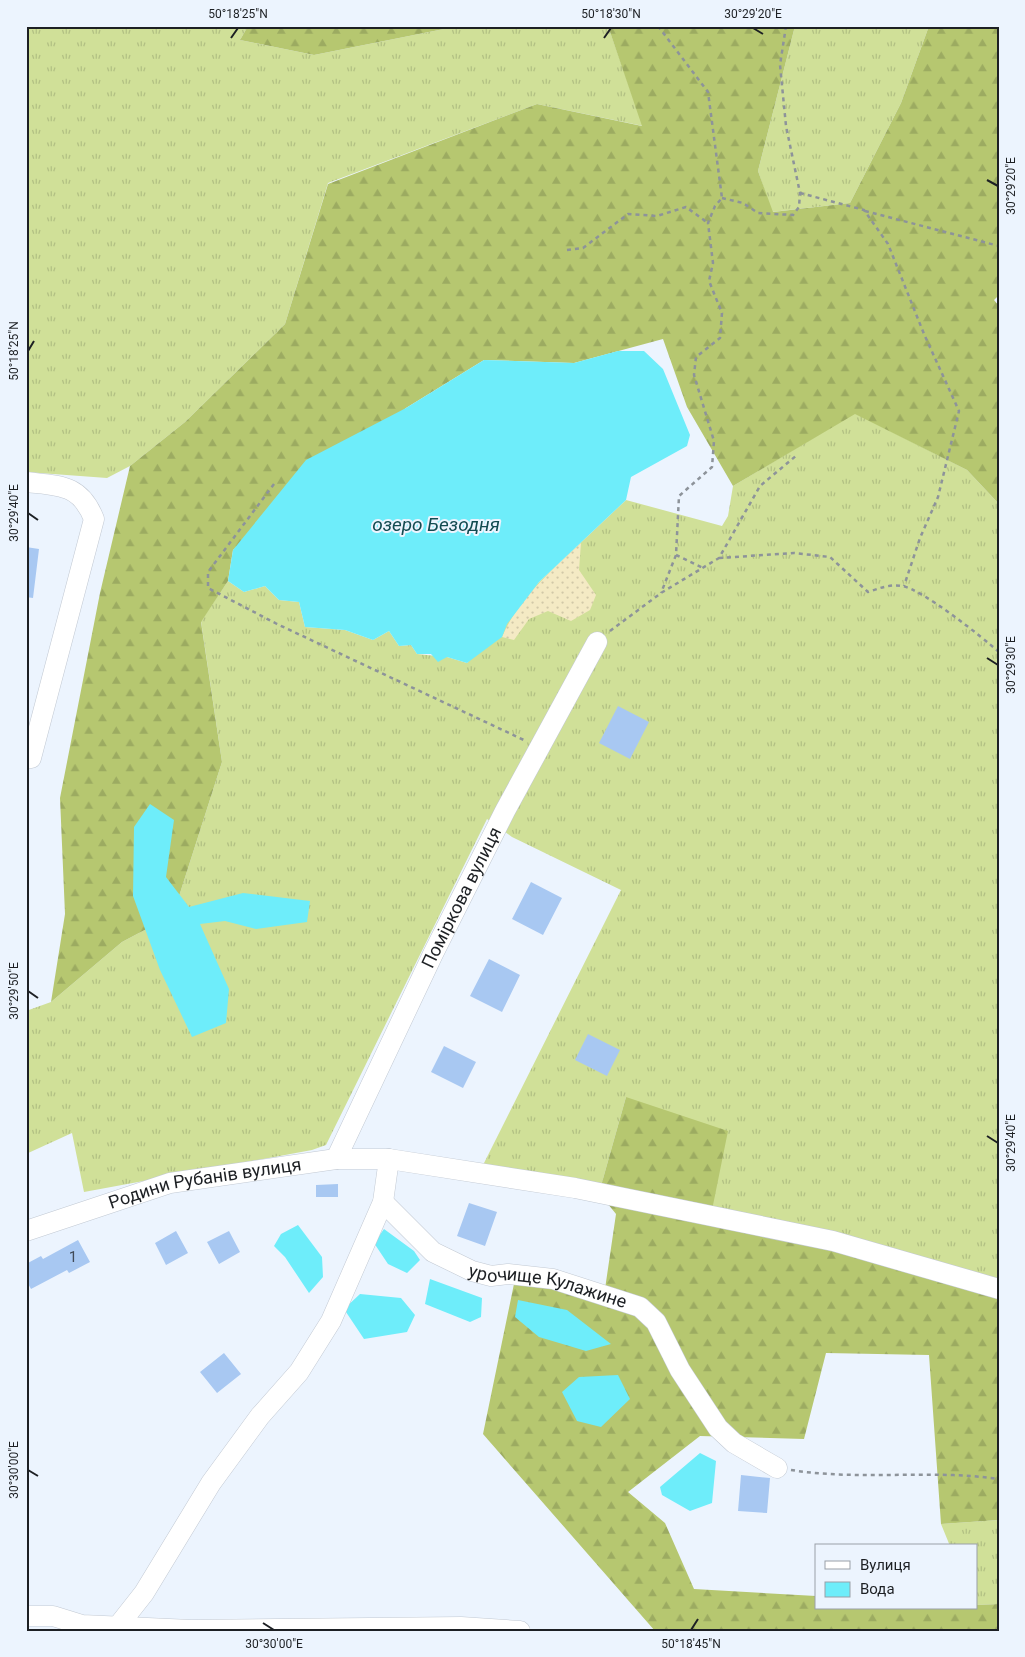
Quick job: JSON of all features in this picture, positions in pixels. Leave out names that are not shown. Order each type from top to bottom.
[{"type":"street","points":[[26,482],[67,487],[79,494],[90,509],[94,519],[31,758],[26,759]]},
{"type":"street","name":"Поміркова вулиця","points":[[336,1159],[433,954],[505,811],[597,642]]},
{"type":"street","name":"Родини Рубанів вулиця","points":[[26,1231],[170,1183],[336,1159],[389,1159],[575,1188],[824,1239],[999,1289]]},
{"type":"street","points":[[118,1626],[144,1593],[211,1483],[260,1416],[299,1372],[331,1321],[383,1202],[389,1159]]},
{"type":"street","name":"урочище Кулажине","points":[[383,1202],[433,1252],[472,1271],[491,1276],[508,1274],[553,1279],[640,1307],[656,1322],[680,1370],[718,1428],[734,1443],[777,1468]]},
{"type":"street","points":[[26,1616],[53,1616],[82,1628],[118,1626],[191,1630],[461,1627],[520,1631]]},
{"type":"path","points":[[658,26],[708,92],[722,198],[715,206],[708,223],[713,263],[709,281],[722,313],[720,338],[696,357],[694,375],[714,440],[712,467],[679,496],[676,556],[661,593]]},
{"type":"path","points":[[722,198],[743,203],[758,212],[793,215],[800,207],[800,193],[786,126],[780,65],[786,26]]},
{"type":"path","points":[[800,193],[999,246]]},
{"type":"path","points":[[567,250],[583,248],[628,214],[657,216],[686,207],[708,223]]},
{"type":"path","points":[[864,210],[888,244],[924,334],[959,411],[938,497],[920,538],[904,586]]},
{"type":"path","points":[[597,642],[661,593],[719,558],[760,486],[797,455]]},
{"type":"path","points":[[274,484],[208,572],[208,588],[277,624],[541,748]]},
{"type":"path","points":[[719,558],[794,553],[830,557],[868,592],[887,586],[904,586],[939,606],[999,652]]},
{"type":"path","points":[[676,556],[704,568]]},
{"type":"path","points":[[777,1468],[837,1475],[972,1475],[999,1479]]},
{"type":"green space","points":[[26,26],[248,26],[240,40],[314,55],[459,26],[608,26],[643,126],[537,104],[328,183],[285,324],[185,422],[130,466],[107,478],[26,472]]},
{"type":"green space","points":[[248,26],[459,26],[314,55],[240,40]]},
{"type":"green space","points":[[608,26],[795,26],[758,171],[773,212],[850,203],[901,103],[929,26],[999,26],[999,295],[994,300],[999,306],[999,504],[967,470],[855,414],[733,486],[687,407],[663,339],[574,363],[484,360],[406,408],[233,550],[228,581],[201,622],[222,762],[173,915],[122,942],[51,1002],[65,914],[60,798],[100,593],[130,466],[185,422],[285,324],[328,184],[537,104],[642,126]]},
{"type":"green space","points":[[795,26],[929,26],[901,103],[850,203],[772,212],[758,171]]},
{"type":"green space","points":[[855,413],[967,470],[999,504],[999,1289],[711,1216],[626,1097],[599,1193],[483,1165],[621,890],[512,837],[487,819],[326,1145],[312,1150],[84,1192],[72,1133],[26,1154],[26,1011],[51,1002],[122,942],[173,915],[222,762],[201,621],[228,581],[244,592],[265,586],[279,600],[299,602],[305,627],[345,630],[373,640],[389,631],[399,646],[411,645],[417,654],[447,657],[467,663],[539,582],[626,500],[722,526],[728,516],[733,486]]},
{"type":"green space","points":[[626,1097],[728,1131],[711,1215],[999,1291],[999,1520],[941,1524],[929,1355],[826,1353],[804,1439],[700,1436],[628,1492],[665,1523],[694,1589],[815,1596],[815,1610],[978,1610],[978,1605],[999,1604],[999,1631],[655,1631],[483,1434],[515,1279],[605,1289],[616,1214],[599,1193]]},
{"type":"green space","points":[[999,1520],[999,1604],[978,1605],[978,1544],[949,1544],[941,1524]]},
{"type":"sand","points":[[581,543],[579,570],[596,595],[590,610],[571,621],[548,611],[529,619],[514,640],[502,637],[517,610],[536,586]]},
{"type":"water","name":"озеро Безодня","points":[[618,351],[644,351],[663,369],[690,435],[687,446],[631,477],[626,500],[539,582],[507,624],[502,637],[467,663],[447,657],[438,662],[431,654],[417,654],[411,645],[399,646],[389,631],[373,640],[345,630],[305,627],[299,602],[279,600],[265,586],[244,592],[228,581],[233,550],[306,460],[406,408],[484,360],[574,363]]},
{"type":"water","points":[[150,804],[174,820],[166,877],[189,907],[243,893],[310,901],[307,922],[256,929],[225,921],[200,924],[229,989],[226,1023],[192,1037],[160,970],[133,896],[134,827]]},
{"type":"water","points":[[298,1225],[322,1257],[323,1277],[309,1293],[285,1257],[274,1246],[281,1234]]},
{"type":"water","points":[[384,1229],[414,1251],[420,1260],[407,1273],[388,1264],[374,1243]]},
{"type":"water","points":[[430,1279],[482,1298],[481,1317],[470,1322],[425,1304]]},
{"type":"water","points":[[360,1294],[401,1298],[415,1315],[407,1332],[364,1339],[344,1309]]},
{"type":"water","points":[[518,1300],[567,1310],[611,1344],[586,1351],[539,1337],[515,1317]]},
{"type":"water","points":[[618,1375],[630,1399],[601,1427],[577,1421],[562,1392],[579,1377]]},
{"type":"water","points":[[700,1453],[716,1461],[712,1503],[690,1511],[662,1495],[660,1487]]},
{"type":"building","points":[[26,547],[39,549],[33,598],[26,597]]},
{"type":"building","points":[[618,706],[649,722],[630,759],[599,743]]},
{"type":"building","points":[[531,882],[562,898],[543,935],[512,919]]},
{"type":"building","points":[[489,959],[520,975],[502,1012],[470,996]]},
{"type":"building","points":[[588,1034],[620,1050],[607,1076],[575,1060]]},
{"type":"building","points":[[444,1046],[476,1062],[463,1088],[431,1072]]},
{"type":"building","points":[[338,1184],[338,1197],[316,1197],[316,1185]]},
{"type":"building","points":[[469,1203],[497,1212],[485,1246],[457,1236]]},
{"type":"building","points":[[176,1231],[188,1253],[166,1265],[155,1243]]},
{"type":"building","points":[[229,1231],[240,1252],[219,1264],[207,1242]]},
{"type":"building","points":[[78,1240],[90,1262],[69,1273],[67,1270],[31,1289],[26,1280],[26,1264],[41,1256],[43,1259]]},
{"type":"building","points":[[224,1353],[241,1374],[217,1393],[200,1372]]},
{"type":"building","points":[[741,1475],[770,1478],[767,1513],[738,1511]]}]
